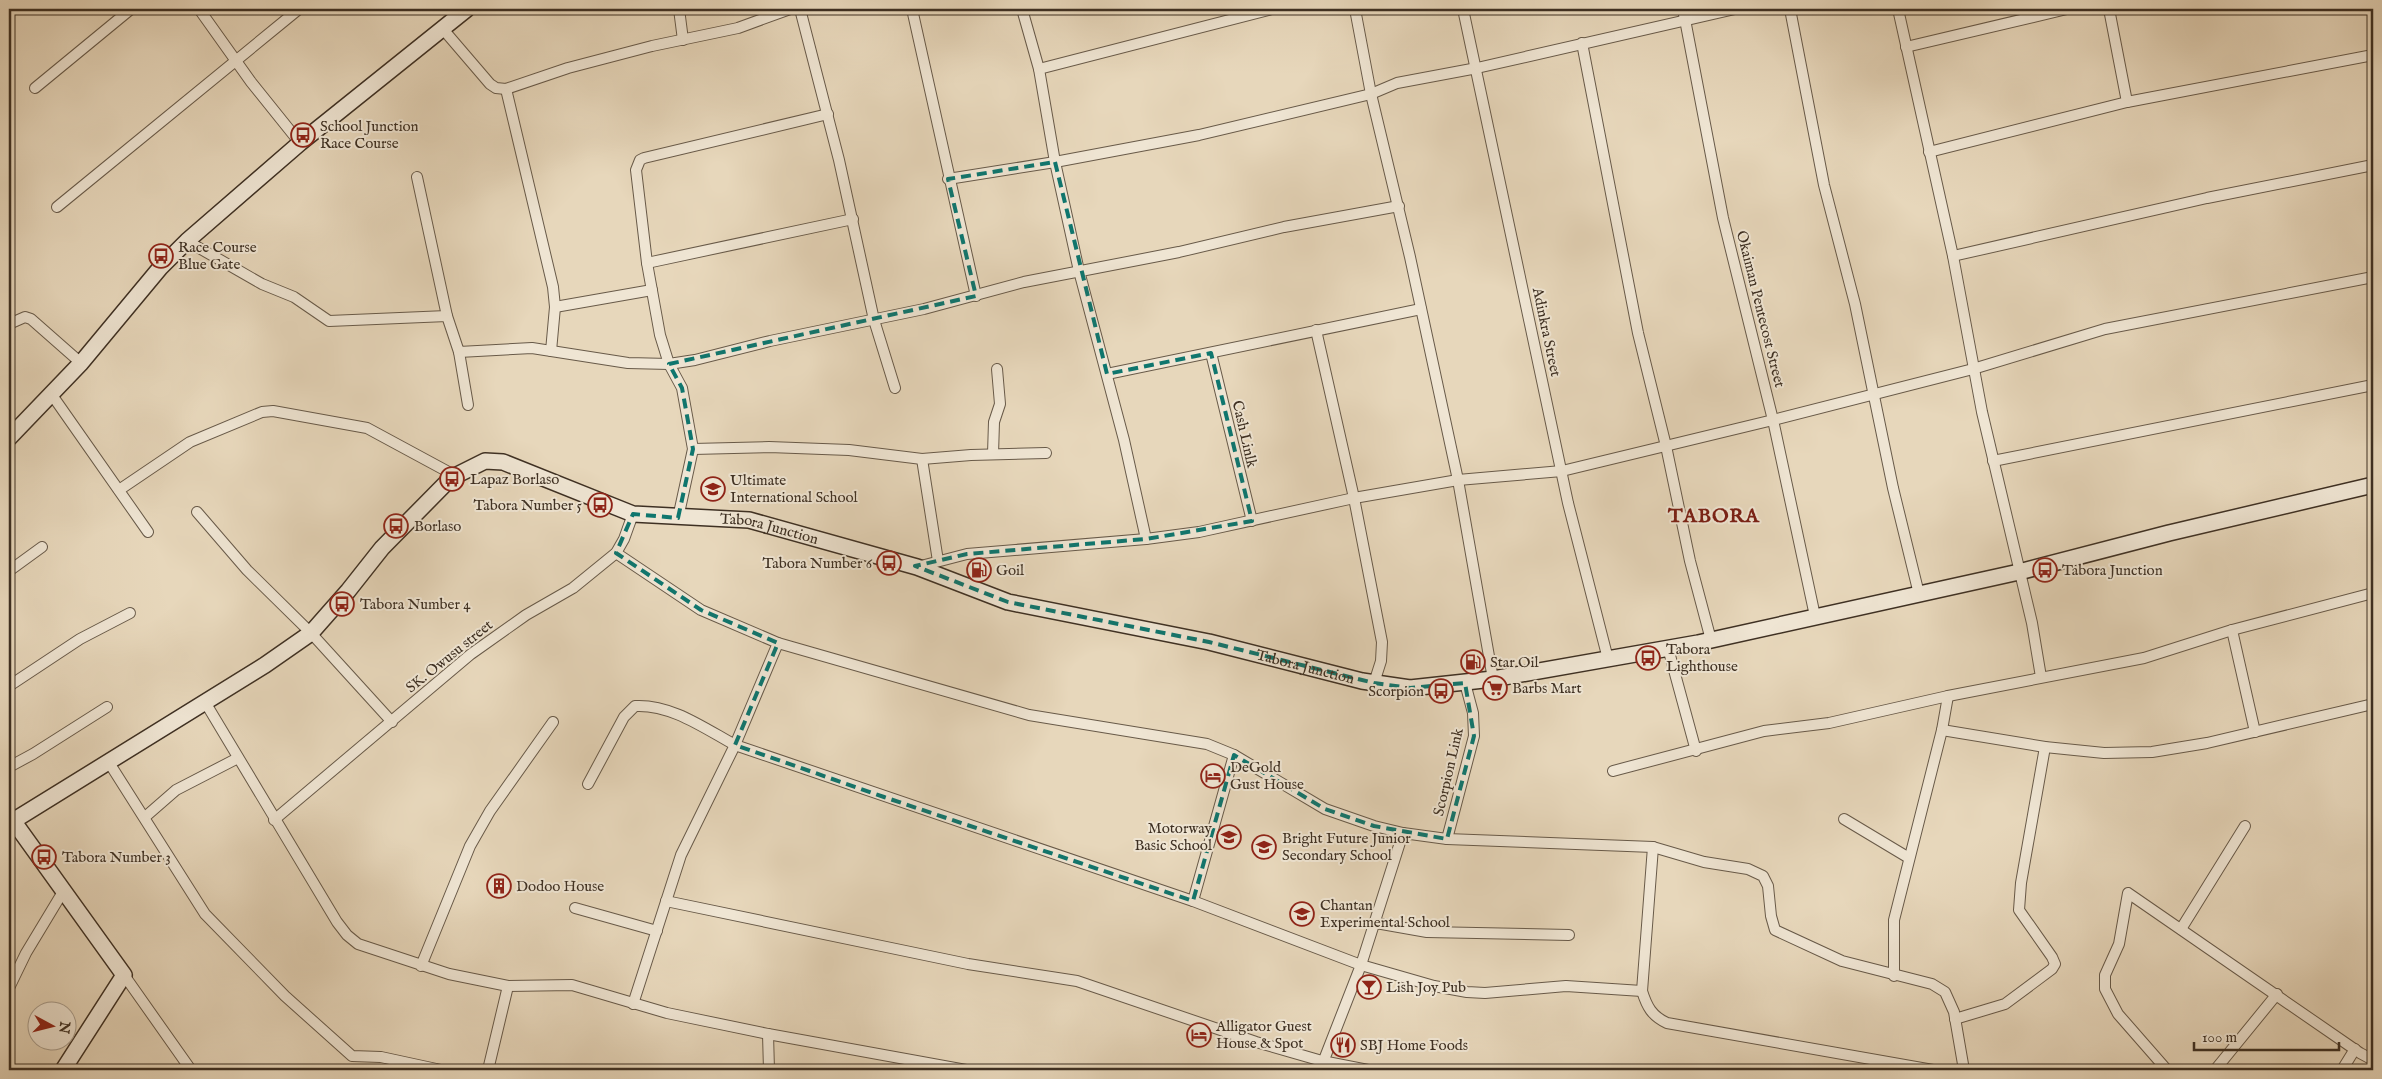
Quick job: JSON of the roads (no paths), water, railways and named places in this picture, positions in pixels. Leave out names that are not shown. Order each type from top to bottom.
[{"type":"street","points":[[35,88],[131,9]]},
{"type":"street","points":[[199,9],[235,60],[300,143]]},
{"type":"street","points":[[57,207],[299,9]]},
{"type":"street","points":[[679,9],[683,40]]},
{"type":"street","points":[[442,28],[490,84],[496,88],[506,89],[568,68],[652,46],[738,28],[790,9]]},
{"type":"street","points":[[800,9],[853,219],[874,320],[896,388]]},
{"type":"street","points":[[912,9],[948,179],[976,296]]},
{"type":"street","points":[[1022,9],[1039,69],[1055,162],[1079,271],[1107,374],[1146,539]]},
{"type":"street","points":[[1039,69],[1272,9]]},
{"type":"street","points":[[1354,9],[1371,94],[1399,206],[1458,480],[1493,679]]},
{"type":"street","name":"Adinkra Street","points":[[1463,9],[1478,68],[1562,470],[1608,659]]},
{"type":"street","name":"Okaiman Pentecost Street","points":[[1683,9],[1723,218],[1773,420],[1815,616]]},
{"type":"street","points":[[948,179],[1055,162],[1218,130],[1371,94],[1397,82],[1478,68],[1735,9]]},
{"type":"street","points":[[1790,9],[1824,186],[1855,304],[1919,594]]},
{"type":"street","points":[[1898,9],[1953,256],[1973,369],[2032,623],[2041,677]]},
{"type":"street","points":[[1906,46],[2067,9]]},
{"type":"street","points":[[2109,9],[2127,102]]},
{"type":"street","points":[[9,438],[81,364],[160,268],[187,241],[300,143],[461,11]]},
{"type":"street","points":[[1582,44],[1636,324],[1666,446],[1690,561],[1711,640]]},
{"type":"street","points":[[1930,152],[2127,102],[2373,55]]},
{"type":"street","points":[[506,89],[553,287],[555,307],[552,351]]},
{"type":"street","points":[[678,518],[693,449],[682,388],[669,364],[660,335],[647,263],[636,170],[640,160],[828,114]]},
{"type":"street","points":[[1953,256],[2207,198],[2373,165]]},
{"type":"street","points":[[417,177],[447,316],[459,352],[468,405]]},
{"type":"street","points":[[459,352],[532,348],[628,363],[669,364],[696,360],[770,341],[874,320],[1079,271],[1179,252],[1284,227],[1399,206]]},
{"type":"street","points":[[647,263],[853,219]]},
{"type":"street","points":[[187,241],[262,284],[294,298],[329,320],[447,316]]},
{"type":"street","points":[[917,567],[967,554],[1146,539],[1252,522],[1354,498],[1458,480],[1562,470],[1773,420],[1973,369],[2106,329],[2373,277]]},
{"type":"street","points":[[555,307],[652,290]]},
{"type":"street","points":[[1107,374],[1421,309]]},
{"type":"street","points":[[9,324],[24,317],[31,319],[81,364]]},
{"type":"street","points":[[1316,330],[1354,498],[1382,642],[1381,661],[1374,683]]},
{"type":"street","name":"Cash Linlk","points":[[1211,353],[1252,522]]},
{"type":"street","points":[[993,454],[994,422],[1000,404],[997,369]]},
{"type":"street","points":[[1994,461],[2373,384]]},
{"type":"street","points":[[52,394],[148,532]]},
{"type":"street","points":[[119,490],[190,442],[262,412],[273,411],[367,428],[454,475],[382,548],[311,633],[265,665],[11,818],[64,890],[190,1070]]},
{"type":"street","points":[[693,449],[849,450],[922,459],[993,454],[1046,453]]},
{"type":"street","points":[[922,459],[938,561]]},
{"type":"street","name":"Tabora Junction","points":[[454,475],[486,461],[503,462],[633,514],[678,518],[749,520],[917,567],[1008,602],[1209,642],[1374,683],[1410,688],[1493,679],[1711,640],[2019,572],[2169,532],[2373,485]]},
{"type":"street","points":[[197,512],[247,570],[311,633],[392,722]]},
{"type":"street","name":"SK. Owusu street","points":[[274,820],[471,654],[526,615],[573,588],[616,553],[624,539],[633,514]]},
{"type":"street","points":[[9,571],[42,547]]},
{"type":"street","points":[[616,553],[701,610],[778,643],[1029,715],[1207,744],[1234,755],[1324,809],[1374,826],[1403,833],[1447,838],[1653,847],[1704,862],[1748,869],[1762,876],[1768,886],[1770,916],[1775,930],[1842,961],[1894,976],[1932,984],[1945,992],[1955,1020],[1964,1070]]},
{"type":"street","points":[[1613,771],[1764,731],[1830,723],[1948,696],[2144,658],[2232,630],[2373,593]]},
{"type":"street","points":[[9,686],[80,639],[130,613]]},
{"type":"street","points":[[2232,630],[2255,732]]},
{"type":"street","points":[[633,1004],[666,900],[691,832],[735,745],[778,643]]},
{"type":"street","points":[[1668,648],[1696,750]]},
{"type":"street","name":"Scorpion Link","points":[[1447,838],[1474,736],[1473,713],[1465,683]]},
{"type":"street","points":[[1894,976],[1894,920],[1942,730],[1948,696]]},
{"type":"street","points":[[205,702],[274,820],[347,935],[358,944],[449,974],[508,986],[572,986],[633,1004],[768,1034],[938,1067],[966,1070]]},
{"type":"street","points":[[1942,730],[2045,747],[2104,753],[2152,752],[2207,743],[2373,704]]},
{"type":"street","points":[[588,784],[624,717],[636,706],[651,705],[668,710],[735,745],[1193,900],[1361,965],[1434,986],[1485,994],[1566,986],[1642,991]]},
{"type":"street","points":[[9,767],[107,707]]},
{"type":"street","points":[[421,966],[470,846],[490,811],[553,722]]},
{"type":"street","points":[[1955,1020],[2005,1004],[2052,969],[2055,964],[2019,910],[2021,883],[2045,747]]},
{"type":"street","points":[[1193,900],[1234,755]]},
{"type":"street","points":[[145,817],[176,790],[238,758]]},
{"type":"street","points":[[108,761],[205,914],[285,996],[349,1054],[381,1057],[441,1070]]},
{"type":"street","points":[[1844,819],[1909,858]]},
{"type":"street","points":[[2181,929],[2245,826]]},
{"type":"street","points":[[1321,1066],[1376,923],[1403,833]]},
{"type":"street","points":[[1653,847],[1642,991],[1647,1007],[1652,1013],[1668,1023],[1933,1070]]},
{"type":"street","points":[[9,988],[26,953],[64,890]]},
{"type":"street","points":[[2168,1070],[2118,1014],[2105,989],[2105,975],[2119,944],[2128,893],[2373,1060]]},
{"type":"street","points":[[666,900],[968,964],[1077,981],[1321,1066],[1368,1070]]},
{"type":"street","points":[[575,908],[657,931]]},
{"type":"street","points":[[1376,923],[1427,932],[1569,935]]},
{"type":"street","points":[[63,1070],[124,975]]},
{"type":"street","points":[[488,1070],[508,986]]},
{"type":"street","points":[[2215,1070],[2277,994]]},
{"type":"street","points":[[768,1034],[770,1070]]},
{"type":"street","points":[[2342,1070],[2355,1049]]},
{"type":"place","name":"School Junction Race Course","points":[[303,135]]},
{"type":"place","name":"Race Course Blue Gate","points":[[161,256]]},
{"type":"place","name":"Lapaz Borlaso","points":[[452,479]]},
{"type":"place","name":"Ultimate International School","points":[[713,489]]},
{"type":"place","name":"Tabora Number 5","points":[[600,505]]},
{"type":"place","name":"Borlaso","points":[[396,526]]},
{"type":"place","name":"Tabora Number 6","points":[[889,563]]},
{"type":"place","name":"Goil","points":[[979,570]]},
{"type":"place","name":"Tabora Junction","points":[[2045,570]]},
{"type":"place","name":"Tabora Number 4","points":[[342,604]]},
{"type":"place","name":"Tabora Lighthouse","points":[[1648,658]]},
{"type":"place","name":"Star Oil","points":[[1473,662]]},
{"type":"place","name":"Barbs Mart","points":[[1495,688]]},
{"type":"place","name":"Scorpion","points":[[1441,691]]},
{"type":"place","name":"DeGold Gust House","points":[[1213,776]]},
{"type":"place","name":"Motorway Basic School","points":[[1229,837]]},
{"type":"place","name":"Bright Future Junior Secondary School","points":[[1264,847]]},
{"type":"place","name":"Tabora Number 3","points":[[44,857]]},
{"type":"place","name":"Dodoo House","points":[[499,886]]},
{"type":"place","name":"Chantan Experimental School","points":[[1302,914]]},
{"type":"place","name":"Lish Joy Pub","points":[[1369,987]]},
{"type":"place","name":"Alligator Guest House & Spot","points":[[1199,1035]]},
{"type":"place","name":"SBJ Home Foods","points":[[1343,1045]]},
{"type":"district","name":"TABORA","points":[[1714,515]]}]
